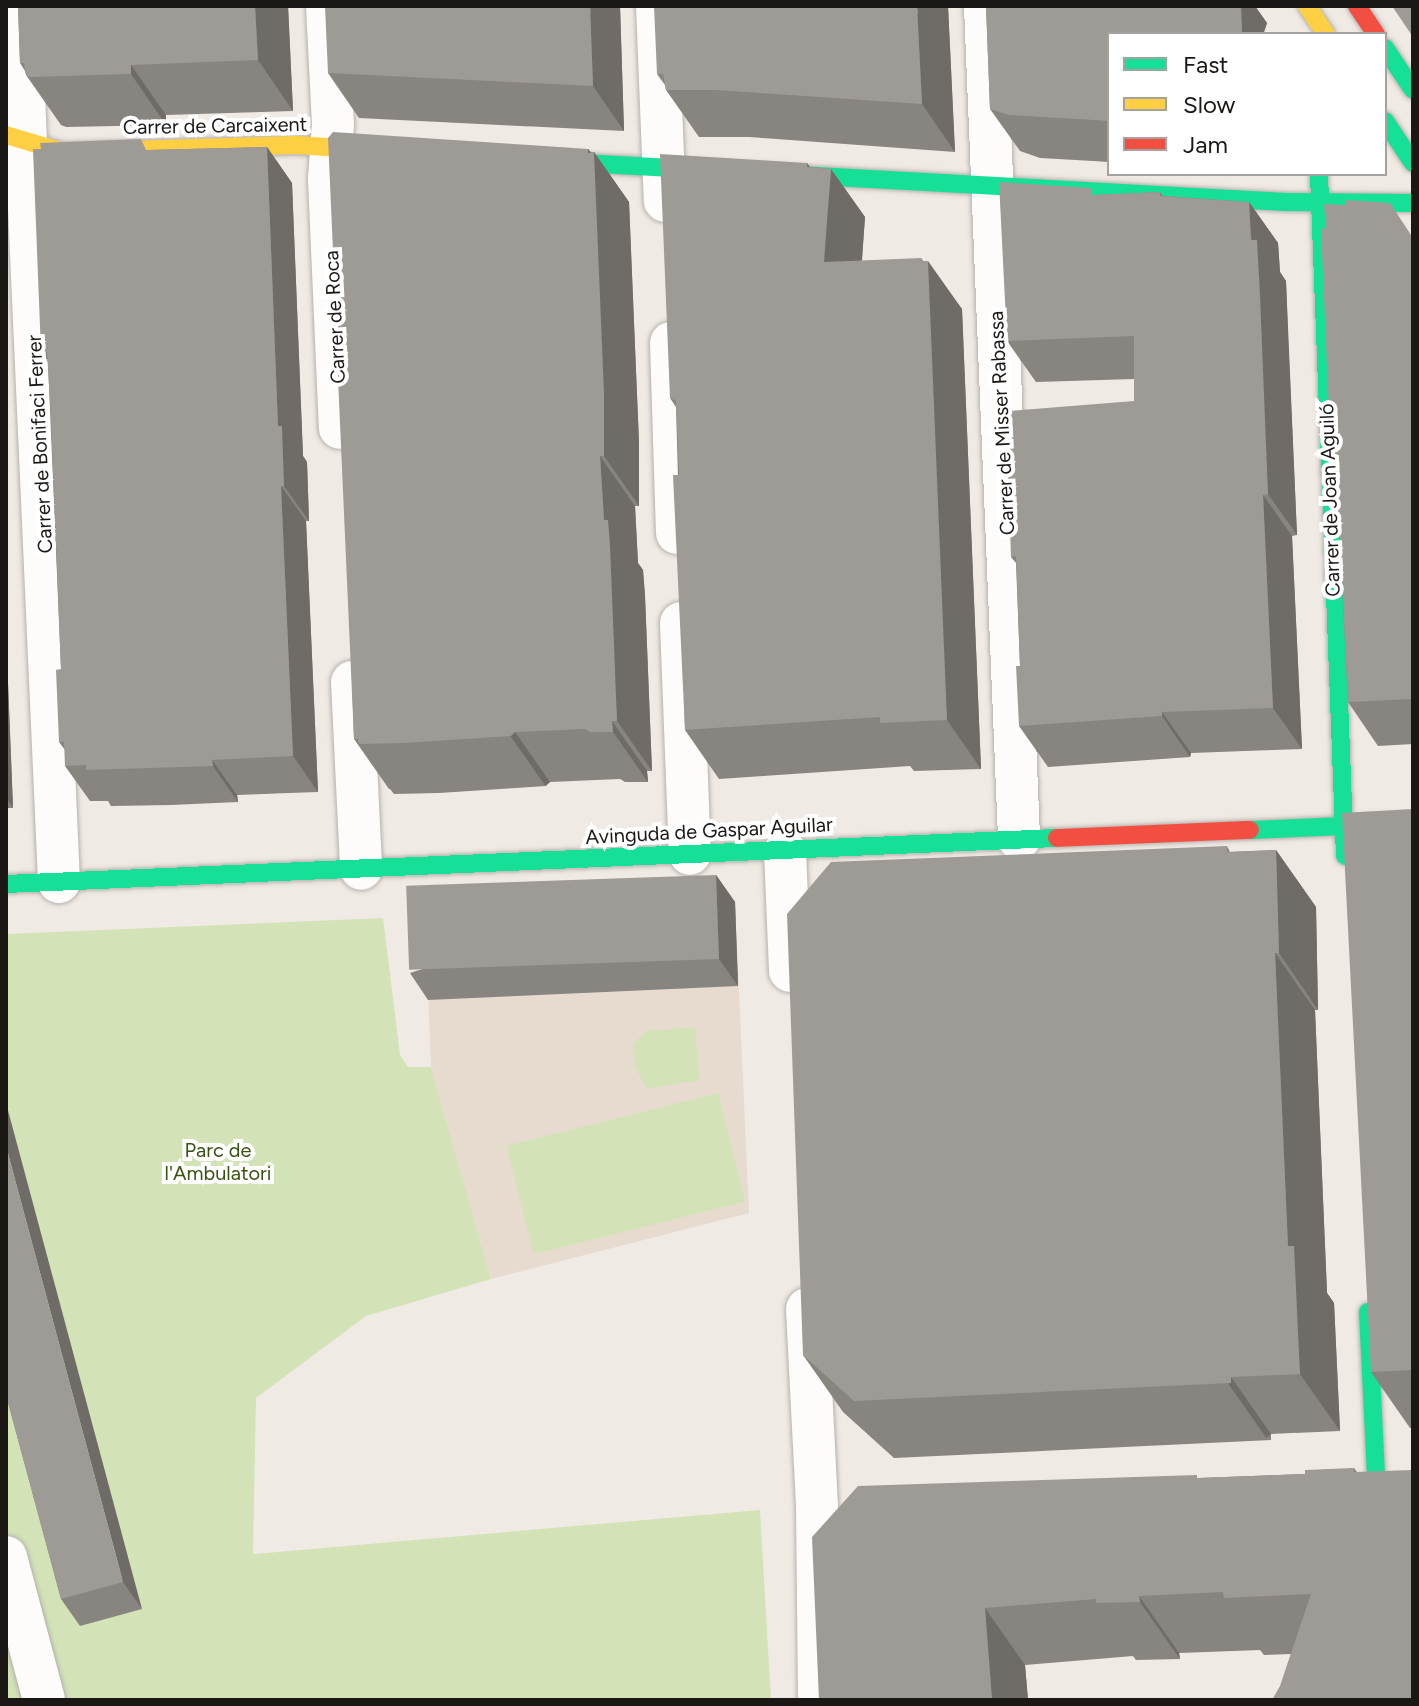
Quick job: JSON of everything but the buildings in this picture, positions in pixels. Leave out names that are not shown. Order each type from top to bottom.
[{"type":"street","name":"Carrer de Bonifaci Ferrer","points":[[20,6],[16,139],[59,882]]},
{"type":"street","name":"Carrer de Roca","points":[[327,6],[329,179],[342,463]]},
{"type":"street","points":[[657,6],[667,235]]},
{"type":"street","name":"Carrer de Misser Rabassa","points":[[985,6],[1019,839]]},
{"type":"street","points":[[1357,6],[1375,32]]},
{"type":"street","points":[[1387,51],[1413,90]]},
{"type":"street","points":[[1387,124],[1413,163]]},
{"type":"street","name":"Carrer de Carcaixent","points":[[16,139],[63,152],[331,146],[403,152]]},
{"type":"street","points":[[524,160],[1319,203],[1413,203]]},
{"type":"street","name":"Carrer de Joan Aguiló","points":[[1319,176],[1346,872]]},
{"type":"street","points":[[669,298],[690,854]]},
{"type":"street","points":[[350,637],[361,869]]},
{"type":"street","name":"Avinguda de Gaspar Aguilar","points":[[6,884],[1413,823]]},
{"type":"street","points":[[785,851],[792,1015]]},
{"type":"street","points":[[805,1268],[817,1506],[819,1700]]},
{"type":"street","points":[[1367,1292],[1379,1493]]},
{"type":"street","points":[[817,1506],[862,1505]]},
{"type":"street","points":[[6,1557],[44,1700]]},
{"type":"shaded area","points":[[735,902],[749,1213],[491,1279],[431,1067],[425,916]]},
{"type":"green space","name":"Parc de l'Ambulatori","points":[[383,918],[400,1055],[408,1067],[431,1067],[491,1279],[366,1316],[256,1398],[253,1554],[760,1510],[771,1700],[6,1700],[6,934]]},
{"type":"green space","points":[[695,1027],[699,1080],[647,1089],[635,1067],[633,1044],[646,1031]]},
{"type":"green space","points":[[718,1093],[745,1202],[534,1254],[506,1146]]},
{"type":"traffic: fast","points":[[1387,51],[1413,90]]},
{"type":"traffic: fast","points":[[1387,124],[1413,163]]},
{"type":"traffic: fast","points":[[545,161],[1286,202],[1413,203]]},
{"type":"traffic: fast","points":[[1319,176],[1345,856]]},
{"type":"traffic: fast","points":[[1250,830],[1413,823]]},
{"type":"traffic: fast","points":[[6,884],[1057,838]]},
{"type":"traffic: fast","points":[[1368,1312],[1377,1494]]},
{"type":"traffic: slow","points":[[1307,6],[1325,32]]},
{"type":"traffic: slow","points":[[6,135],[63,152],[296,145],[389,151]]},
{"type":"traffic: jam","points":[[1357,6],[1375,32]]},
{"type":"traffic: jam","points":[[1057,838],[1250,830]]}]
